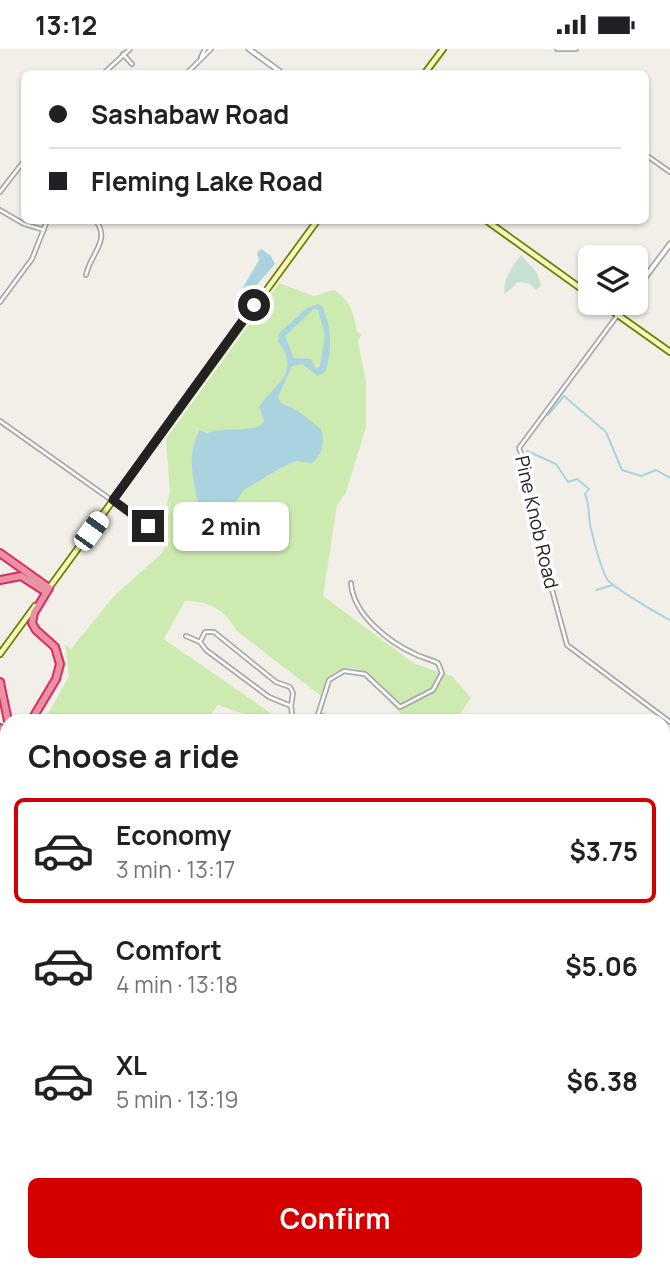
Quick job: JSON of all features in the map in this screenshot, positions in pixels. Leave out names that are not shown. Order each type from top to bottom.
[{"type":"highway","points":[[0,553],[47,590]]},
{"type":"highway","points":[[0,580],[21,576],[47,590]]},
{"type":"highway","points":[[35,714],[60,669],[56,650],[32,623],[33,614],[47,590]]},
{"type":"highway","points":[[0,682],[7,714]]},
{"type":"main road","points":[[427,70],[443,49]]},
{"type":"main road","points":[[0,654],[315,224]]},
{"type":"main road","points":[[491,224],[578,286]]},
{"type":"main road","points":[[618,315],[670,352]]},
{"type":"street","points":[[107,70],[130,49]]},
{"type":"street","points":[[199,60],[205,49]]},
{"type":"street","points":[[190,70],[211,49]]},
{"type":"street","points":[[248,49],[278,70]]},
{"type":"street","points":[[557,49],[576,49]]},
{"type":"street","points":[[124,54],[132,64]]},
{"type":"street","points":[[649,157],[670,172]]},
{"type":"street","points":[[0,192],[21,164]]},
{"type":"street","points":[[0,210],[21,222]]},
{"type":"street","points":[[24,224],[44,230]]},
{"type":"street","points":[[0,302],[32,259],[46,224]]},
{"type":"street","points":[[86,275],[101,244],[102,234],[97,224]]},
{"type":"street","points":[[648,274],[670,244]]},
{"type":"street","name":"Pine Knob Road","points":[[618,315],[519,447],[528,471],[535,527],[567,645],[659,714]]},
{"type":"street","points":[[0,421],[148,526]]},
{"type":"street","points":[[318,714],[327,684],[337,673],[352,670],[365,674],[389,700],[400,706],[433,690],[442,675],[438,663],[414,654],[367,619],[355,605],[351,583]]},
{"type":"street","points":[[200,642],[208,631],[215,632],[271,677],[290,687],[293,693],[292,714]]},
{"type":"street","points":[[186,636],[200,642],[206,650],[269,697],[291,706]]},
{"type":"green space","points":[[521,255],[537,273],[541,285],[537,290],[528,283],[518,282],[505,294],[506,279]]},
{"type":"green space","points":[[279,283],[314,296],[333,290],[344,297],[361,335],[358,342],[366,381],[366,427],[346,492],[337,505],[323,596],[415,664],[452,676],[471,698],[460,714],[401,714],[389,702],[391,699],[375,680],[353,668],[346,668],[332,675],[327,680],[321,696],[237,631],[221,612],[209,605],[185,601],[164,639],[272,714],[244,714],[218,705],[211,714],[48,714],[69,676],[65,644],[71,649],[114,596],[161,554],[169,541],[166,530],[171,497],[164,530],[160,530],[170,492],[166,439]]},
{"type":"water","points":[[261,249],[271,256],[275,264],[249,294],[242,289],[259,260],[257,253]]},
{"type":"water","points":[[318,304],[322,306],[328,322],[330,338],[326,371],[318,376],[302,364],[292,366],[278,397],[281,403],[298,411],[321,429],[323,443],[319,456],[312,463],[296,461],[277,470],[244,490],[232,507],[198,502],[192,456],[200,430],[207,433],[261,425],[264,421],[259,407],[278,385],[286,370],[285,352],[278,341],[279,333],[307,308]],"holes":[[[314,309],[318,310],[325,335],[320,366],[316,369],[311,359],[294,358],[285,336]]]},
{"type":"water","points":[[230,513],[237,513],[245,521],[245,529],[239,537],[225,540],[217,546],[206,540],[207,532],[221,531]]},
{"type":"waterway","points":[[548,415],[564,396],[606,432],[622,470],[641,476],[656,470],[670,478]]},
{"type":"waterway","points":[[527,451],[556,464],[568,482],[577,479],[589,489],[585,494],[590,525],[599,561],[607,579],[626,594],[670,620]]},
{"type":"waterway","points":[[596,590],[613,585]]},
{"type":"waterway","points":[[670,1123],[670,1129]]},
{"type":"route","points":[[148,526],[113,500],[254,305]]}]
